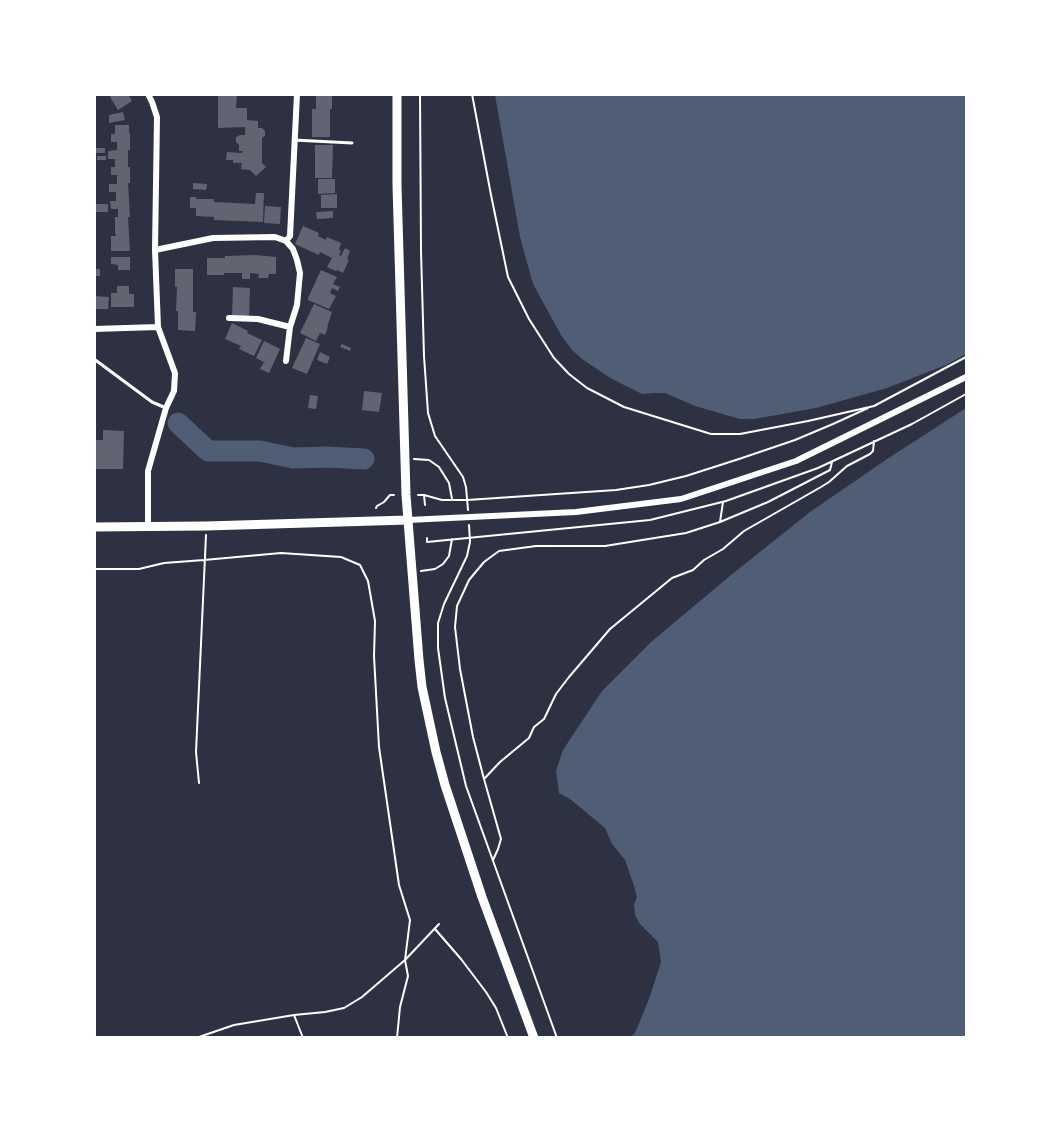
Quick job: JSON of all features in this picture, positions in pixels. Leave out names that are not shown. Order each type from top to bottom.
[{"type":"main road","points":[[397,94],[397,185],[405,459],[418,660],[435,752],[482,897],[534,1038]]},
{"type":"main road","points":[[94,527],[408,520]]},
{"type":"street","points":[[148,94],[157,117],[155,250],[158,327],[175,373],[174,391],[166,408],[148,471],[148,527]]},
{"type":"street","points":[[286,242],[290,236],[297,94]]},
{"type":"street","points":[[155,250],[213,238],[275,237],[286,242],[297,260],[300,273],[297,305],[290,327],[286,361]]},
{"type":"street","points":[[229,318],[258,319],[290,327]]},
{"type":"street","points":[[94,329],[158,327]]},
{"type":"street","points":[[408,520],[576,512],[681,499],[796,461],[966,377]]},
{"type":"lane","points":[[294,140],[352,142]]},
{"type":"lane","points":[[94,359],[152,402],[166,408]]},
{"type":"path","points":[[420,94],[424,356],[428,413],[435,436],[463,477],[468,507]]},
{"type":"path","points":[[472,94],[508,277],[554,358],[569,375],[587,388],[624,407],[711,434],[740,434],[874,406]]},
{"type":"path","points":[[418,495],[436,500],[467,500],[616,490],[677,478],[795,440],[874,406],[966,357]]},
{"type":"path","points":[[484,779],[529,738],[534,727],[544,719],[556,694],[568,677],[610,629],[672,578],[693,570],[744,531],[829,482],[847,466],[870,454],[873,451],[874,441]]},
{"type":"path","points":[[405,459],[424,459],[435,463],[449,483],[452,500]]},
{"type":"path","points":[[494,860],[501,839],[473,737],[460,669],[455,627],[457,606],[469,580],[484,562],[499,551],[536,546],[605,546],[686,533],[768,502],[830,470],[832,461]]},
{"type":"path","points":[[376,508],[390,495],[394,495]]},
{"type":"path","points":[[424,495],[425,505]]},
{"type":"path","points":[[720,522],[723,502]]},
{"type":"path","points":[[199,783],[196,752],[206,526]]},
{"type":"path","points":[[427,538],[427,542],[470,535],[467,556],[446,598],[438,623],[438,648],[445,698],[466,786],[557,1038]]},
{"type":"path","points":[[411,572],[430,570],[443,564],[449,556],[452,539]]},
{"type":"path","points":[[94,569],[139,569],[164,563],[281,553],[341,557],[360,565],[368,580],[375,621],[374,656],[379,747],[399,885],[410,920],[405,960],[408,976],[400,1007],[397,1038]]},
{"type":"path","points":[[196,1038],[234,1025],[344,1008],[362,997],[405,960],[439,924]]},
{"type":"path","points":[[435,929],[461,958],[486,992],[496,1008],[508,1038]]},
{"type":"path","points":[[294,1015],[303,1038]]},
{"type":"water","points":[[495,95],[966,95],[966,354],[946,365],[887,388],[816,408],[754,419],[740,419],[695,406],[665,393],[642,394],[612,379],[572,350],[561,335],[533,284],[520,237]]},
{"type":"water","points":[[966,408],[966,1037],[631,1037],[635,1033],[649,999],[661,962],[658,942],[640,924],[635,915],[634,904],[637,897],[634,886],[625,860],[612,844],[605,828],[570,799],[559,793],[556,771],[563,750],[602,691],[651,642],[810,512]]},
{"type":"building","points":[[113,94],[128,94],[132,101],[118,110],[110,97]]},
{"type":"building","points":[[218,94],[237,94],[236,108],[247,108],[247,120],[258,121],[258,128],[265,131],[265,136],[262,138],[262,163],[266,167],[256,176],[250,170],[241,169],[242,163],[226,160],[227,152],[242,153],[243,151],[239,151],[236,137],[245,135],[245,127],[218,128]]},
{"type":"building","points":[[316,94],[332,94],[330,137],[312,137],[312,109],[316,109]]},
{"type":"building","points":[[123,112],[125,120],[109,123],[109,115]]},
{"type":"building","points":[[115,125],[129,125],[130,133],[128,167],[130,167],[130,183],[128,183],[130,217],[128,217],[130,251],[111,251],[111,236],[116,236],[115,217],[118,217],[118,209],[111,209],[110,201],[116,201],[116,192],[109,192],[109,184],[117,184],[117,175],[111,175],[111,167],[115,167],[115,159],[108,159],[108,151],[117,150],[117,142],[111,142],[111,134],[115,134]]},
{"type":"building","points":[[315,145],[333,145],[332,178],[315,178]]},
{"type":"building","points":[[95,148],[105,148],[105,153],[95,153]]},
{"type":"building","points":[[97,156],[106,156],[106,160],[97,160]]},
{"type":"building","points":[[318,179],[335,179],[335,193],[318,194]]},
{"type":"building","points":[[193,183],[207,184],[206,190],[193,189]]},
{"type":"building","points":[[256,193],[264,193],[263,222],[214,220],[214,217],[196,216],[196,208],[190,208],[190,197],[214,199],[214,202],[255,204]]},
{"type":"building","points":[[337,194],[337,208],[321,208],[321,195]]},
{"type":"building","points":[[95,204],[108,204],[108,212],[95,212]]},
{"type":"building","points":[[265,206],[281,207],[280,224],[264,223]]},
{"type":"building","points":[[333,211],[333,218],[317,219],[316,212]]},
{"type":"building","points":[[303,226],[319,233],[318,236],[326,240],[327,237],[341,243],[339,255],[341,256],[345,248],[350,251],[343,273],[327,267],[332,258],[295,244]]},
{"type":"building","points":[[255,255],[276,257],[276,274],[269,274],[268,278],[258,278],[259,274],[250,273],[250,279],[242,279],[242,273],[207,275],[207,258]]},
{"type":"building","points":[[111,257],[130,257],[130,270],[118,270],[118,265],[111,264]]},
{"type":"building","points":[[94,269],[100,269],[100,276],[94,276]]},
{"type":"building","points":[[175,269],[193,269],[195,331],[178,330]]},
{"type":"building","points":[[321,270],[337,277],[333,284],[340,287],[338,291],[332,288],[330,293],[336,296],[329,309],[308,300]]},
{"type":"building","points":[[117,286],[129,286],[129,294],[134,294],[134,307],[111,307],[111,293],[117,293]]},
{"type":"building","points":[[233,287],[250,288],[249,317],[232,316]]},
{"type":"building","points":[[94,296],[109,297],[108,309],[94,309]]},
{"type":"building","points":[[314,304],[332,312],[325,335],[320,333],[316,341],[300,333]]},
{"type":"building","points":[[232,323],[262,340],[254,356],[239,349],[241,346],[225,339]]},
{"type":"building","points":[[306,338],[320,344],[307,374],[292,368]]},
{"type":"building","points":[[264,341],[280,349],[269,373],[260,369],[264,362],[256,358]]},
{"type":"building","points":[[342,344],[351,348],[350,351],[340,347]]},
{"type":"building","points":[[320,352],[330,357],[327,364],[317,360]]},
{"type":"building","points":[[364,391],[382,393],[379,412],[362,410]]},
{"type":"building","points":[[310,395],[318,396],[316,409],[308,408]]},
{"type":"building","points":[[103,430],[124,431],[123,469],[94,469],[94,440],[103,440]]},
{"type":"waterway","points":[[178,423],[208,451],[260,451],[293,458],[364,459]]}]
